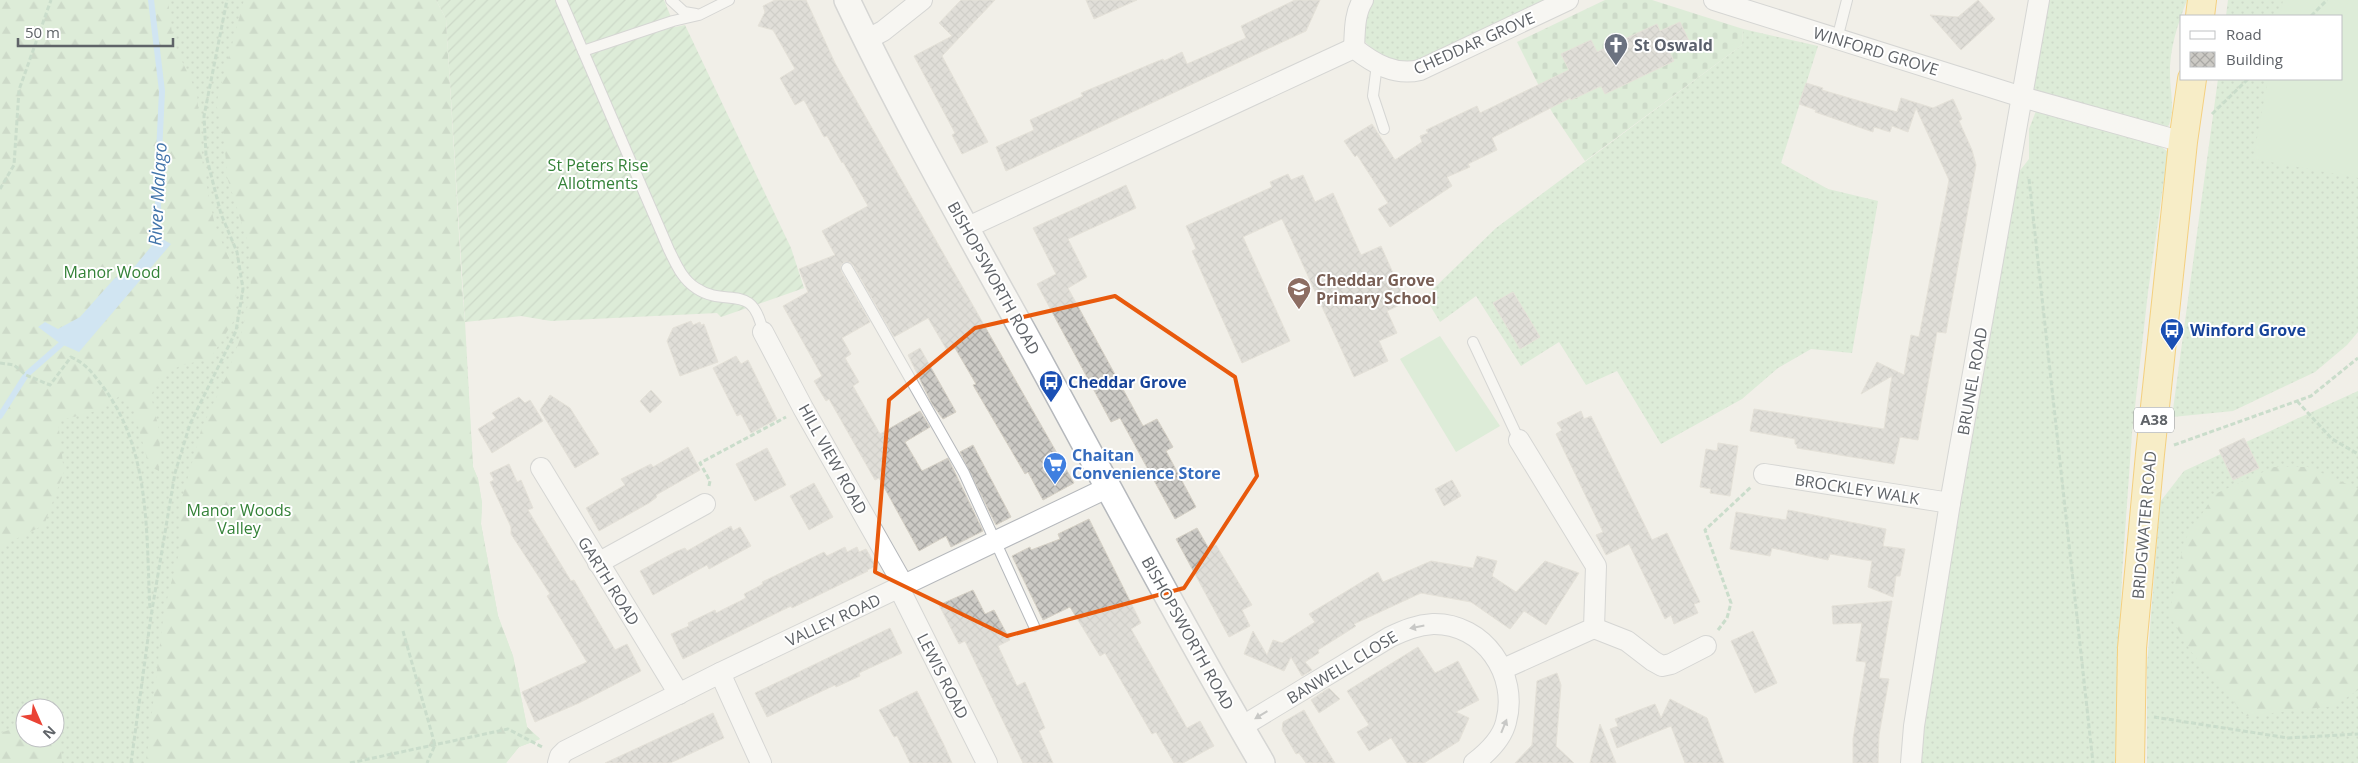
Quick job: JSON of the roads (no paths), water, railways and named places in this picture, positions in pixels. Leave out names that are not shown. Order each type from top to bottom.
[{"type":"highway","points":[[2200,15],[2202,0]]},
{"type":"highway","name":"BRIDGWATER ROAD","points":[[2130,763],[2132,648],[2150,454],[2184,133],[2192,80]]},
{"type":"street","name":"BISHOPSWORTH ROAD","points":[[847,0],[866,40],[966,228],[1185,630],[1262,763]]},
{"type":"street","points":[[866,40],[883,31],[922,0]]},
{"type":"street","points":[[966,228],[1354,48],[1355,27],[1359,6],[1363,0]]},
{"type":"street","name":"CHEDDAR GROVE","points":[[1354,48],[1377,64],[1406,73],[1420,70],[1568,0]]},
{"type":"street","name":"WINFORD GROVE","points":[[1714,0],[2022,97],[2184,133]]},
{"type":"street","name":"BRUNEL ROAD","points":[[1911,763],[1914,726],[1950,503],[2040,0]]},
{"type":"street","name":"HILL VIEW ROAD","points":[[763,332],[902,587]]},
{"type":"street","points":[[1519,440],[1596,566],[1594,628]]},
{"type":"street","name":"GARTH ROAD","points":[[540,468],[679,694]]},
{"type":"street","name":"BROCKLEY WALK","points":[[1764,474],[1950,503]]},
{"type":"street","name":"VALLEY ROAD","points":[[559,759],[565,751],[720,673],[1108,487]]},
{"type":"street","points":[[598,564],[705,504]]},
{"type":"street","name":"LEWIS ROAD","points":[[902,587],[987,763]]},
{"type":"street","name":"BANWELL CLOSE","points":[[1241,727],[1390,637],[1413,626],[1435,624],[1462,629],[1484,644],[1495,655],[1503,669],[1510,698],[1506,723],[1495,744],[1474,763]]},
{"type":"street","points":[[1503,669],[1594,628],[1627,641],[1653,662],[1662,666],[1671,664],[1706,646]]},
{"type":"street","points":[[720,673],[761,763]]},
{"type":"lane","points":[[561,0],[669,250],[684,278],[696,289],[747,301],[759,314],[763,332]]},
{"type":"lane","points":[[671,0],[684,12],[699,15]]},
{"type":"lane","points":[[583,51],[673,21],[699,15],[729,0]]},
{"type":"lane","points":[[1836,39],[1847,0]]},
{"type":"lane","points":[[1377,64],[1373,96],[1384,129]]},
{"type":"lane","points":[[847,268],[964,474],[1034,626]]},
{"type":"lane","points":[[1473,342],[1519,440]]},
{"type":"water","points":[[159,237],[171,244],[79,352],[61,344],[38,327],[45,322],[58,329],[80,317],[114,279],[135,266]]},
{"type":"waterway","name":"River Malago","points":[[151,0],[162,91],[158,174],[158,245]]},
{"type":"waterway","name":"River Malago","points":[[0,416],[26,375],[67,339]]},
{"type":"place","name":"St Oswald","points":[[1616,66]]},
{"type":"place","name":"Cheddar Grove Primary School","points":[[1299,310]]},
{"type":"place","name":"Winford Grove","points":[[2172,351]]},
{"type":"place","name":"Cheddar Grove","points":[[1051,403]]},
{"type":"place","name":"Chaitan Convenience Store","points":[[1055,485]]},
{"type":"park label","name":"St Peters Rise Allotments","points":[[598,174]]},
{"type":"park label","name":"Manor Wood","points":[[112,272]]},
{"type":"park label","name":"Manor Woods Valley","points":[[239,519]]}]
